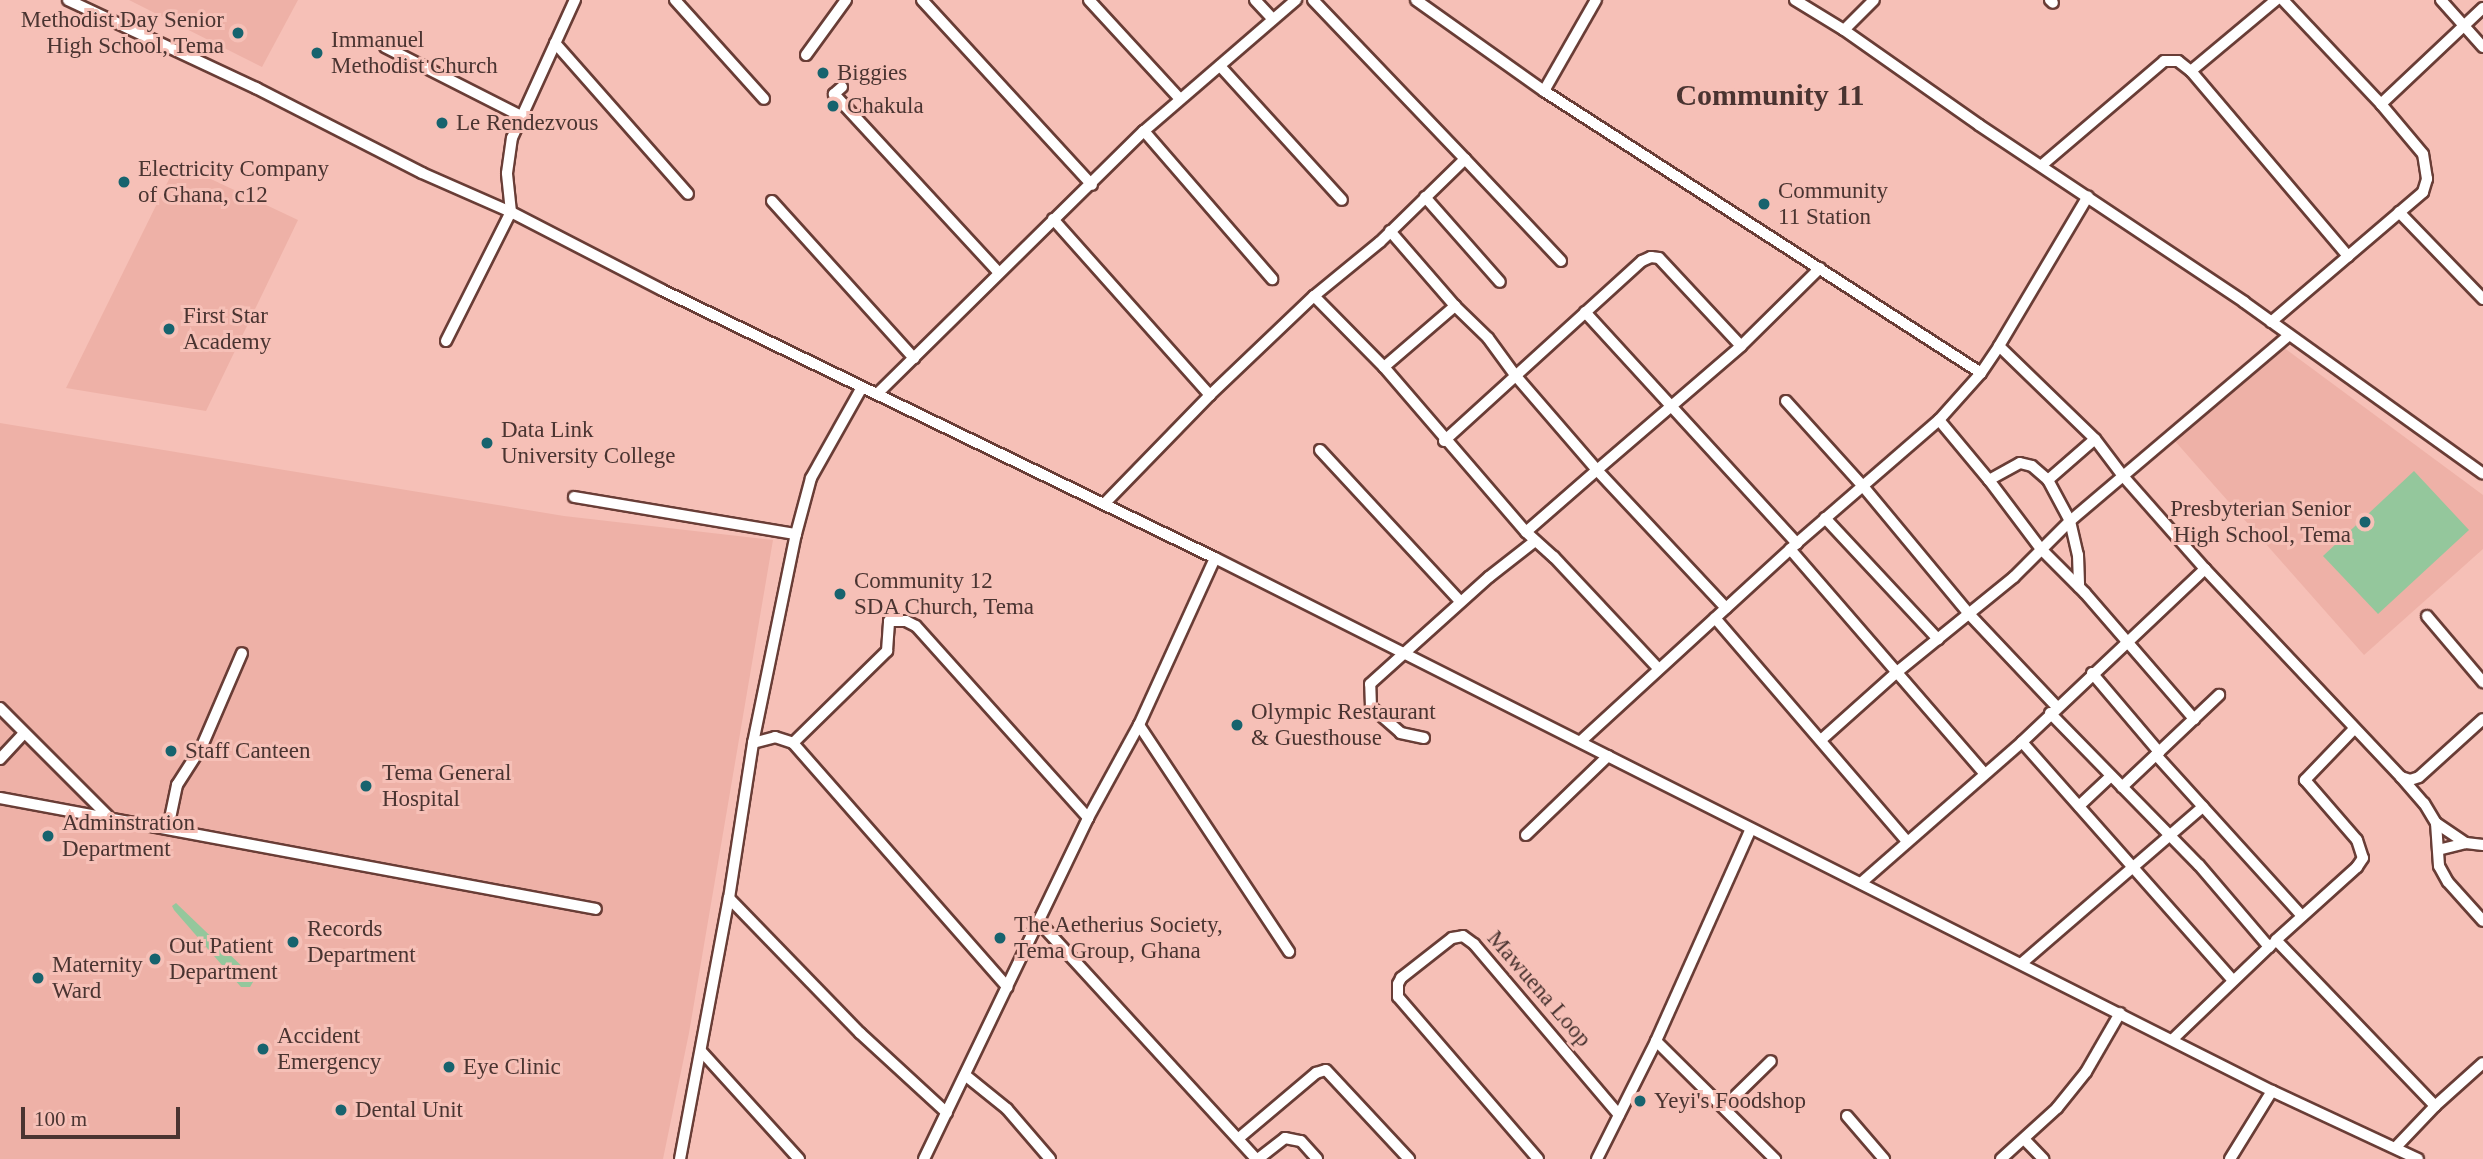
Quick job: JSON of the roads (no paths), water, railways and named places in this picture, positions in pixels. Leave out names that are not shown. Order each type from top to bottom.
[{"type":"street","points":[[68,0],[256,88],[422,173],[511,212],[662,290],[1215,558],[2272,1091],[2418,1159]]},
{"type":"street","points":[[446,341],[511,212],[507,173],[509,147],[575,0]]},
{"type":"street","points":[[675,0],[764,99]]},
{"type":"street","points":[[806,55],[846,0]]},
{"type":"street","points":[[922,0],[1092,184]]},
{"type":"street","points":[[1089,0],[1180,99]]},
{"type":"street","points":[[1255,0],[1273,19]]},
{"type":"street","points":[[878,393],[1144,131],[1296,0]]},
{"type":"street","points":[[1313,0],[1561,261]]},
{"type":"street","points":[[1416,0],[1544,91],[1981,373]]},
{"type":"street","points":[[1544,91],[1595,0]]},
{"type":"street","points":[[1795,0],[1844,30],[1979,125],[2271,321],[2288,336],[2483,474]]},
{"type":"street","points":[[1844,30],[1874,0]]},
{"type":"street","points":[[2271,321],[2423,192],[2427,165],[2423,154],[2381,104],[2283,0]]},
{"type":"street","points":[[2441,0],[2483,47]]},
{"type":"street","points":[[2191,71],[2269,2]]},
{"type":"street","points":[[2381,104],[2483,8]]},
{"type":"street","points":[[555,43],[688,194]]},
{"type":"street","points":[[385,47],[522,116]]},
{"type":"street","points":[[2042,165],[2164,61],[2178,61],[2191,71],[2348,256]]},
{"type":"street","points":[[1220,66],[1342,200]]},
{"type":"street","points":[[842,87],[834,94],[998,272]]},
{"type":"street","points":[[1144,131],[1272,279]]},
{"type":"street","points":[[1104,504],[1210,395],[1465,159]]},
{"type":"street","points":[[1581,741],[1658,668],[1939,419],[1981,373],[2088,196]]},
{"type":"street","points":[[1425,197],[1500,282]]},
{"type":"street","points":[[772,201],[914,358]]},
{"type":"street","points":[[2399,212],[2483,299]]},
{"type":"street","points":[[1053,219],[1210,395]]},
{"type":"street","points":[[1390,231],[1455,306],[1488,338],[1515,375],[1597,470],[1726,608]]},
{"type":"street","points":[[1444,441],[1642,261],[1651,257],[1659,258],[1741,346]]},
{"type":"street","points":[[1526,532],[1741,346],[1820,268]]},
{"type":"street","points":[[1314,296],[1384,367],[1444,441],[1526,532],[1554,557],[1658,668]]},
{"type":"street","points":[[1384,367],[1455,306]]},
{"type":"street","points":[[1585,312],[1794,546],[1984,773]]},
{"type":"street","points":[[1821,740],[1897,672],[1970,615],[2070,521],[2288,336]]},
{"type":"street","points":[[1999,346],[2095,439],[2123,476],[2205,569],[2401,777],[2424,803],[2436,823],[2466,843]]},
{"type":"street","points":[[680,1159],[729,898],[753,743],[796,534],[811,478],[862,387]]},
{"type":"street","points":[[1786,401],[1862,485],[1970,615],[2111,776],[2273,944],[2435,1106]]},
{"type":"street","points":[[1939,419],[2041,549],[2079,587],[2194,719]]},
{"type":"street","points":[[2048,480],[2095,439]]},
{"type":"street","points":[[1320,450],[1461,602]]},
{"type":"street","points":[[1989,480],[2020,463],[2032,466],[2048,480],[2070,521],[2078,555],[2079,587]]},
{"type":"street","points":[[574,497],[796,534]]},
{"type":"street","points":[[1825,518],[1938,639]]},
{"type":"street","points":[[1424,738],[1401,733],[1371,707],[1370,684],[1461,602],[1535,541]]},
{"type":"street","points":[[924,1159],[1088,818],[1139,725],[1215,558]]},
{"type":"street","points":[[1861,883],[2022,742],[2205,569]]},
{"type":"street","points":[[2427,616],[2483,682]]},
{"type":"street","points":[[1715,618],[1907,841]]},
{"type":"street","points":[[793,743],[887,651],[889,621],[906,621],[916,626],[1088,818]]},
{"type":"street","points":[[167,828],[177,785],[202,746],[242,653]]},
{"type":"street","points":[[2092,673],[2157,754],[2302,916]]},
{"type":"street","points":[[2122,787],[2219,695]]},
{"type":"street","points":[[0,708],[108,816]]},
{"type":"street","points":[[1139,725],[1289,952]]},
{"type":"street","points":[[2401,777],[2410,780],[2419,777],[2481,727]]},
{"type":"street","points":[[2174,1040],[2232,979],[2357,867],[2363,858],[2357,840],[2305,780],[2354,729]]},
{"type":"street","points":[[0,760],[24,733]]},
{"type":"street","points":[[753,743],[775,737],[793,743],[1007,987]]},
{"type":"street","points":[[2022,742],[2232,979]]},
{"type":"street","points":[[1526,835],[1608,756]]},
{"type":"street","points":[[2079,806],[2111,776]]},
{"type":"street","points":[[0,798],[596,909]]},
{"type":"street","points":[[2022,963],[2203,807]]},
{"type":"street","points":[[2436,823],[2439,866],[2448,882],[2483,921]]},
{"type":"street","points":[[1599,1158],[1656,1041],[1751,829]]},
{"type":"street","points":[[2438,850],[2466,843],[2483,845]]},
{"type":"street","points":[[729,898],[860,1033],[947,1114]]},
{"type":"street","points":[[1039,922],[1257,1159],[1285,1138],[1301,1141],[1317,1159]]},
{"type":"street","name":"Mawuena Loop","points":[[1538,1159],[1398,997],[1401,978],[1452,938],[1463,936],[1474,944],[1619,1115]]},
{"type":"street","points":[[2001,1159],[2057,1108],[2086,1072],[2120,1013]]},
{"type":"street","points":[[1656,1041],[1725,1106],[1775,1159]]},
{"type":"street","points":[[701,1051],[799,1159]]},
{"type":"street","points":[[1725,1106],[1771,1061]]},
{"type":"street","points":[[2396,1147],[2435,1106],[2483,1063]]},
{"type":"street","points":[[1239,1138],[1316,1073],[1326,1070],[1409,1159]]},
{"type":"street","points":[[965,1075],[1007,1109],[1050,1159]]},
{"type":"street","points":[[2230,1159],[2272,1091]]},
{"type":"street","points":[[1847,1116],[1884,1159]]},
{"type":"street","points":[[2024,1139],[2043,1159]]},
{"type":"place","name":"Methodist Day Senior High School, Tema","points":[[238,33]]},
{"type":"place","name":"Immanuel Methodist Church","points":[[317,53]]},
{"type":"place","name":"Biggies","points":[[823,73]]},
{"type":"place","name":"Chakula","points":[[833,106]]},
{"type":"place","name":"Le Rendezvous","points":[[442,123]]},
{"type":"place","name":"Electricity Company of Ghana, c12","points":[[124,182]]},
{"type":"place","name":"Community 11 Station","points":[[1764,204]]},
{"type":"place","name":"First Star Academy","points":[[169,329]]},
{"type":"place","name":"Data Link University College","points":[[487,443]]},
{"type":"place","name":"Presbyterian Senior High School, Tema","points":[[2365,522]]},
{"type":"place","name":"Community 12 SDA Church, Tema","points":[[840,594]]},
{"type":"place","name":"Olympic Restaurant & Guesthouse","points":[[1237,725]]},
{"type":"place","name":"Staff Canteen","points":[[171,751]]},
{"type":"place","name":"Tema General Hospital","points":[[366,786]]},
{"type":"place","name":"Adminstration Department","points":[[48,836]]},
{"type":"place","name":"The Aetherius Society, Tema Group, Ghana","points":[[1000,938]]},
{"type":"place","name":"Records Department","points":[[293,942]]},
{"type":"place","name":"Out Patient Department","points":[[155,959]]},
{"type":"place","name":"Maternity Ward","points":[[38,978]]},
{"type":"place","name":"Accident Emergency","points":[[263,1049]]},
{"type":"place","name":"Eye Clinic","points":[[449,1067]]},
{"type":"place","name":"Yeyi's Foodshop","points":[[1640,1101]]},
{"type":"place","name":"Dental Unit","points":[[341,1110]]},
{"type":"district","name":"Community 11","points":[[1770,95]]}]
